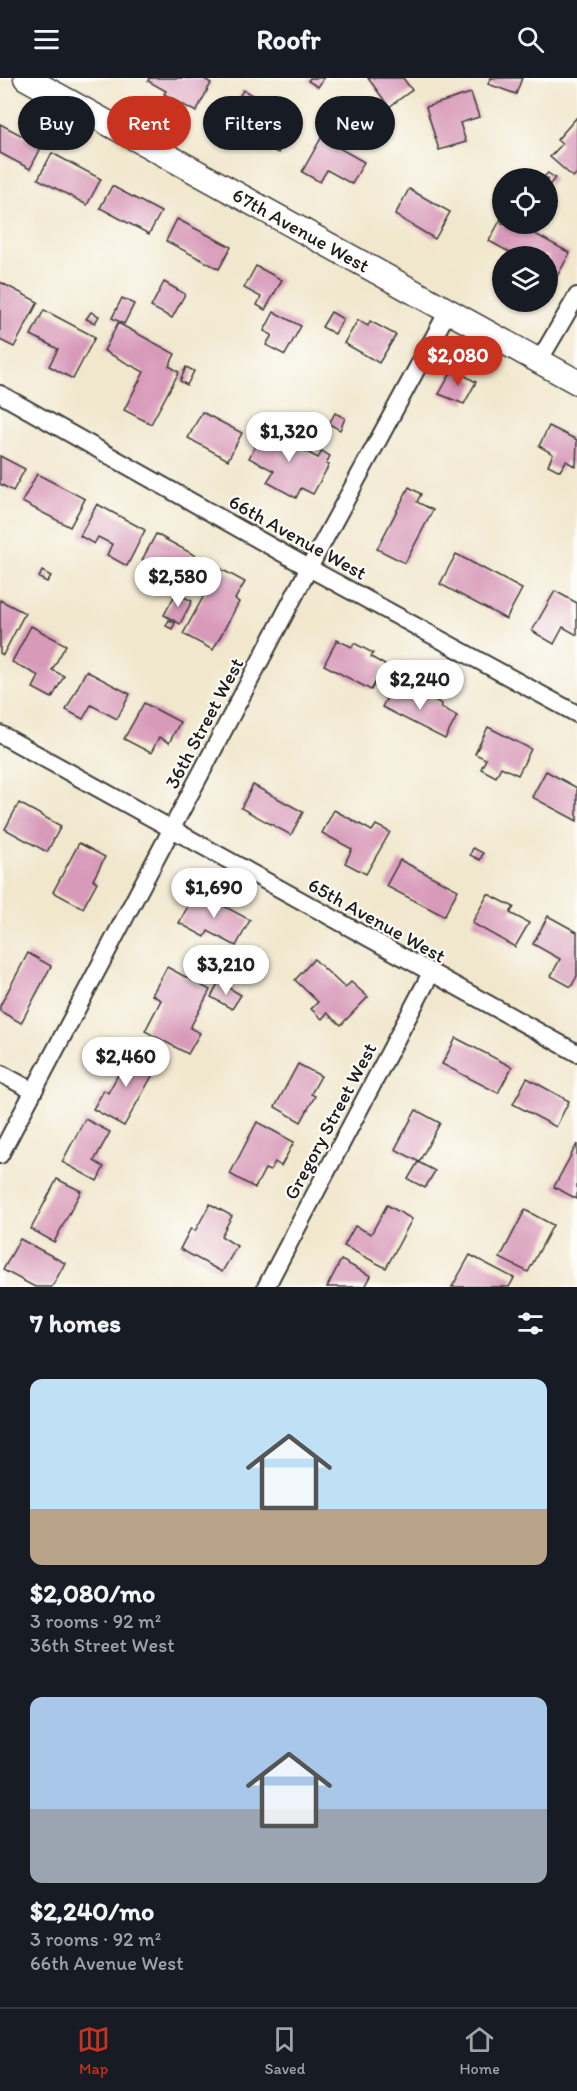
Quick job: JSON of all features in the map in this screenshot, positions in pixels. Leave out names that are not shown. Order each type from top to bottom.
[{"type":"street","name":"67th Avenue West","points":[[26,78],[577,382]]},
{"type":"street","points":[[539,361],[577,296]]},
{"type":"street","name":"36th Street West","points":[[0,1155],[309,568],[448,311]]},
{"type":"street","name":"66th Avenue West","points":[[0,394],[309,568],[577,714]]},
{"type":"street","name":"65th Avenue West","points":[[0,734],[430,975],[577,1053]]},
{"type":"street","name":"Gregory Street West","points":[[266,1287],[430,975]]},
{"type":"street","points":[[0,1073],[33,1091]]},
{"type":"building","points":[[149,78],[203,78],[211,83],[196,112],[191,109],[191,96],[168,96],[164,94],[166,91],[148,81]]},
{"type":"building","points":[[310,78],[324,78],[318,87],[308,81]]},
{"type":"building","points":[[368,78],[403,78],[412,90],[395,103],[395,96],[381,96]]},
{"type":"building","points":[[491,78],[522,78],[516,94],[488,84]]},
{"type":"building","points":[[243,90],[254,96],[240,96]]},
{"type":"building","points":[[471,93],[479,117],[460,123],[466,142],[439,150],[426,107]]},
{"type":"building","points":[[577,117],[577,173],[573,177],[550,157],[562,144],[557,140]]},
{"type":"building","points":[[0,124],[18,133],[18,150],[40,150],[30,169],[0,153]]},
{"type":"building","points":[[315,149],[343,150],[364,162],[352,184],[327,170],[320,182],[302,172]]},
{"type":"building","points":[[52,153],[101,179],[87,205],[38,179]]},
{"type":"building","points":[[112,186],[161,212],[149,234],[100,208]]},
{"type":"building","points":[[409,189],[450,212],[435,239],[395,215]]},
{"type":"building","points":[[177,219],[231,247],[219,269],[166,241]]},
{"type":"building","points":[[493,234],[535,234],[557,246],[498,246],[489,241]]},
{"type":"building","points":[[558,246],[570,253],[558,274]]},
{"type":"building","points":[[256,266],[282,280],[265,310],[257,305],[261,297],[244,288]]},
{"type":"building","points":[[0,282],[38,302],[14,347],[0,340]]},
{"type":"building","points":[[164,282],[185,294],[172,318],[151,307]]},
{"type":"building","points":[[122,298],[134,304],[124,324],[112,318]]},
{"type":"building","points":[[44,310],[95,337],[73,379],[49,366],[58,349],[31,335]]},
{"type":"building","points":[[91,312],[99,316],[95,323],[86,319]]},
{"type":"building","points":[[274,312],[301,326],[285,355],[266,345],[272,335],[264,331]]},
{"type":"building","points":[[331,312],[343,319],[335,334],[322,327]]},
{"type":"building","points":[[358,320],[368,326],[370,321],[396,335],[379,363],[344,343]]},
{"type":"building","points":[[118,323],[175,354],[169,366],[179,372],[151,424],[124,410],[144,372],[104,351]]},
{"type":"building","points":[[186,367],[194,371],[187,385],[180,381]]},
{"type":"building","points":[[453,369],[476,382],[464,404],[439,394]]},
{"type":"building","points":[[202,412],[242,433],[228,460],[188,438]]},
{"type":"building","points":[[335,413],[345,418],[340,430],[329,424]]},
{"type":"building","points":[[277,425],[294,434],[289,443],[318,458],[322,451],[330,456],[326,464],[329,465],[313,494],[301,488],[296,498],[267,482],[274,471],[249,458],[264,430],[272,434]]},
{"type":"building","points":[[549,426],[577,440],[576,467],[566,461],[560,471],[548,465],[553,454],[539,446]]},
{"type":"building","points":[[0,456],[25,469],[13,491],[0,484]]},
{"type":"building","points":[[37,474],[85,499],[70,527],[22,502]]},
{"type":"building","points":[[409,487],[421,494],[417,502],[433,510],[405,563],[377,549]]},
{"type":"building","points":[[97,504],[145,530],[127,566],[107,555],[112,544],[98,537],[94,544],[80,536]]},
{"type":"building","points":[[156,534],[198,557],[180,590],[161,579],[165,572],[142,560]]},
{"type":"building","points":[[456,554],[522,589],[506,619],[440,584]]},
{"type":"building","points":[[219,568],[245,582],[235,599],[239,602],[213,650],[183,634]]},
{"type":"building","points":[[42,571],[51,576],[47,582],[39,578]]},
{"type":"building","points":[[555,591],[577,603],[577,635],[563,627],[554,644],[532,631]]},
{"type":"building","points":[[176,593],[192,601],[180,624],[164,615]]},
{"type":"building","points":[[0,600],[25,613],[3,655],[0,653]]},
{"type":"building","points":[[169,620],[175,623],[172,629],[166,626]]},
{"type":"building","points":[[31,626],[66,645],[52,670],[64,676],[52,698],[33,688],[39,676],[12,662]]},
{"type":"building","points":[[337,640],[352,647],[354,643],[373,653],[371,657],[385,665],[371,690],[324,665]]},
{"type":"building","points":[[86,671],[130,694],[117,719],[91,705],[83,719],[66,710]]},
{"type":"building","points":[[394,684],[409,692],[411,688],[442,704],[441,707],[457,716],[445,739],[382,707]]},
{"type":"building","points":[[144,703],[180,722],[169,743],[159,737],[151,753],[124,739]]},
{"type":"building","points":[[488,727],[531,749],[518,775],[501,767],[496,777],[481,769],[486,759],[475,754]]},
{"type":"building","points":[[546,771],[577,788],[577,821],[532,797]]},
{"type":"building","points":[[253,785],[303,812],[291,835],[241,808]]},
{"type":"building","points":[[19,803],[61,826],[47,852],[5,829]]},
{"type":"building","points":[[334,810],[372,831],[376,825],[390,832],[366,874],[345,863],[352,849],[322,833]]},
{"type":"building","points":[[79,843],[105,857],[93,880],[97,882],[83,908],[53,892]]},
{"type":"building","points":[[473,848],[483,853],[480,860],[470,855]]},
{"type":"building","points":[[400,860],[458,890],[444,916],[386,886]]},
{"type":"building","points":[[196,891],[250,920],[236,946],[208,931],[205,937],[179,923]]},
{"type":"building","points":[[488,894],[514,907],[510,913],[529,923],[515,947],[472,923]]},
{"type":"building","points":[[548,916],[577,932],[577,976],[571,987],[551,976],[560,959],[533,944]]},
{"type":"building","points":[[28,953],[51,966],[21,1023],[0,1011],[0,1006]]},
{"type":"building","points":[[314,959],[345,988],[351,982],[368,997],[341,1025],[327,1013],[322,1019],[311,1009],[318,1002],[295,980]]},
{"type":"building","points":[[167,967],[210,990],[190,1028],[200,1033],[188,1054],[145,1031],[161,1000],[152,995]]},
{"type":"building","points":[[219,982],[241,995],[232,1009],[211,997]]},
{"type":"building","points":[[456,1038],[512,1067],[498,1093],[442,1064]]},
{"type":"building","points":[[126,1050],[157,1067],[124,1126],[93,1109],[104,1090],[108,1093],[120,1071],[116,1069]]},
{"type":"building","points":[[298,1064],[321,1076],[311,1094],[315,1096],[301,1122],[275,1107]]},
{"type":"building","points":[[527,1078],[569,1101],[556,1127],[513,1104]]},
{"type":"building","points":[[416,1110],[440,1123],[419,1162],[395,1149]]},
{"type":"building","points":[[85,1119],[110,1132],[94,1161],[104,1167],[97,1181],[62,1162]]},
{"type":"building","points":[[257,1122],[294,1142],[281,1166],[275,1162],[270,1171],[265,1169],[255,1188],[230,1174]]},
{"type":"building","points":[[577,1144],[577,1199],[554,1187]]},
{"type":"building","points":[[418,1162],[435,1171],[425,1188],[408,1179]]},
{"type":"building","points":[[57,1179],[81,1191],[54,1242],[31,1229]]},
{"type":"building","points":[[210,1204],[232,1216],[221,1236],[237,1246],[222,1272],[180,1249],[191,1228],[195,1231]]},
{"type":"building","points":[[387,1205],[412,1219],[386,1268],[344,1246],[355,1226],[371,1234]]},
{"type":"building","points":[[525,1210],[553,1225],[528,1272],[500,1258]]},
{"type":"building","points":[[20,1239],[65,1263],[52,1287],[35,1287],[3,1270]]},
{"type":"building","points":[[470,1255],[514,1278],[509,1287],[452,1287]]},
{"type":"building","points":[[341,1260],[371,1276],[365,1287],[327,1287]]}]
